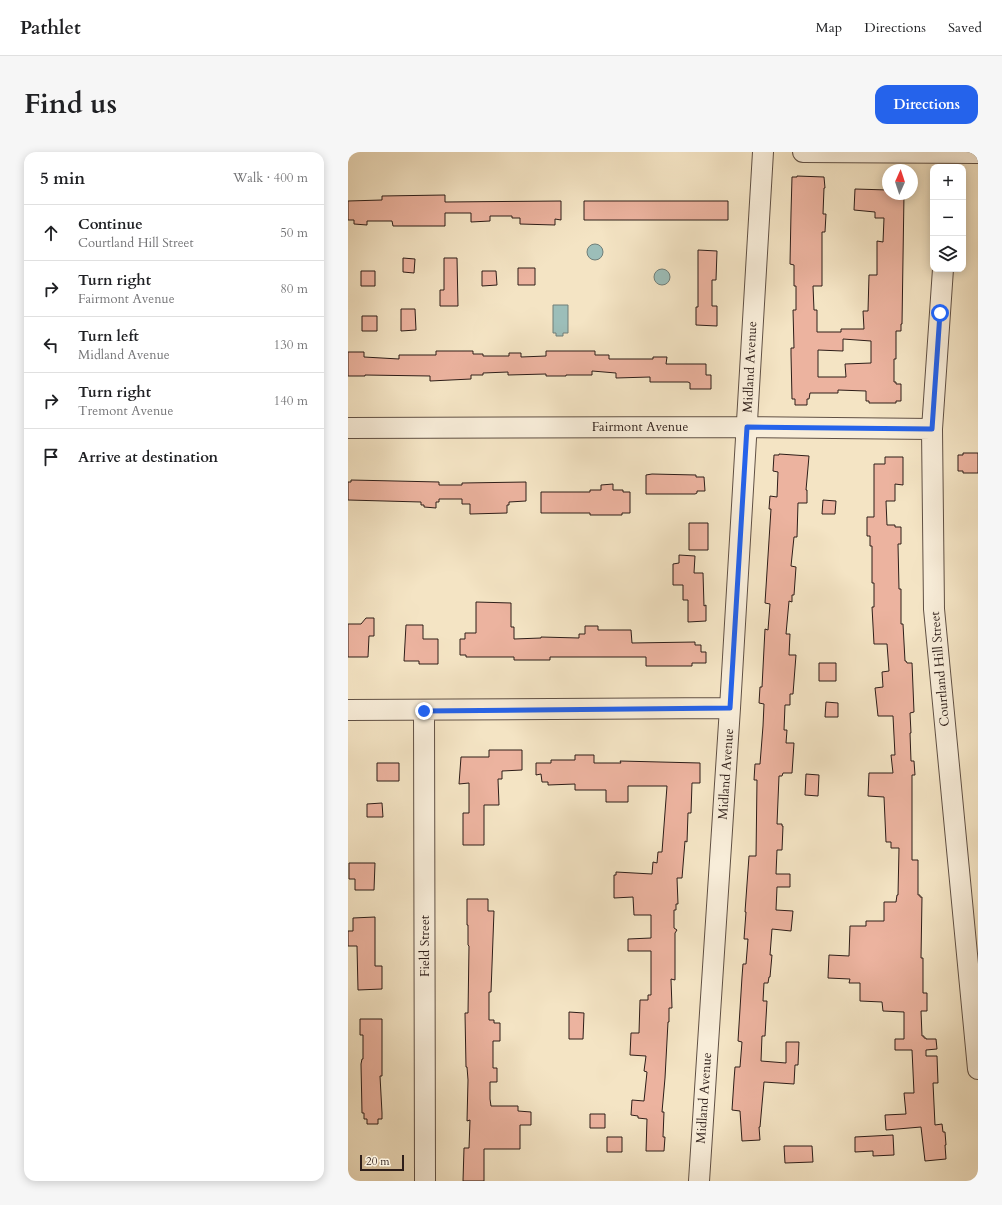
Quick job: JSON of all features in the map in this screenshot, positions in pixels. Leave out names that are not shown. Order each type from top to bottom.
[{"type":"street","name":"Midland Avenue","points":[[699,1181],[730,708],[763,152]]},
{"type":"street","points":[[803,152],[950,160],[978,153]]},
{"type":"street","name":"Courtland Hill Street","points":[[943,272],[932,429],[934,609],[978,1069]]},
{"type":"street","name":"Fairmont Avenue","points":[[348,428],[747,427],[932,429]]},
{"type":"street","points":[[348,710],[424,711],[730,708]]},
{"type":"street","name":"Field Street","points":[[424,711],[425,1181]]},
{"type":"water","points":[[592,244],[598,244],[603,249],[601,258],[598,260],[592,260],[587,255],[587,249]]},
{"type":"water","points":[[659,269],[665,269],[670,274],[668,283],[665,285],[659,285],[654,280],[654,274]]},
{"type":"water","points":[[553,305],[568,305],[568,333],[563,333],[563,336],[556,336],[556,333],[553,333]]},
{"type":"building","points":[[792,177],[824,177],[825,188],[823,214],[826,214],[825,232],[822,232],[822,286],[813,286],[814,310],[817,310],[817,332],[841,332],[841,329],[864,329],[863,311],[868,311],[869,275],[877,275],[877,241],[883,242],[884,218],[875,218],[875,212],[854,210],[855,189],[882,190],[882,200],[904,200],[902,324],[901,331],[896,331],[896,359],[894,359],[894,382],[896,382],[896,384],[901,384],[901,401],[896,401],[896,403],[869,403],[869,401],[866,401],[866,391],[838,390],[838,393],[810,393],[809,399],[807,399],[807,405],[795,405],[795,399],[792,399],[791,348],[794,348],[793,310],[796,310],[796,286],[794,286],[794,265],[790,264]],"holes":[[[843,339],[871,341],[871,363],[845,364],[846,377],[818,377],[818,350],[843,351]]]},
{"type":"building","points":[[445,195],[445,202],[561,201],[561,220],[555,219],[555,225],[520,224],[520,218],[512,218],[512,216],[490,216],[490,221],[471,222],[471,213],[445,213],[445,226],[393,226],[392,221],[367,221],[367,225],[354,224],[354,220],[348,220],[348,201],[382,200],[382,196]]},
{"type":"building","points":[[584,201],[728,201],[728,220],[584,220]]},
{"type":"building","points":[[698,250],[717,251],[716,280],[712,280],[712,306],[717,306],[717,326],[696,325],[696,307],[698,307]]},
{"type":"building","points":[[403,258],[415,259],[414,273],[403,272]]},
{"type":"building","points":[[444,258],[457,258],[458,306],[440,306],[440,290],[444,290]]},
{"type":"building","points":[[518,268],[535,268],[535,285],[518,285]]},
{"type":"building","points":[[361,271],[375,271],[375,286],[361,286]]},
{"type":"building","points":[[482,271],[496,271],[497,285],[482,286]]},
{"type":"building","points":[[401,309],[415,309],[416,330],[401,331]]},
{"type":"building","points":[[362,316],[377,316],[377,331],[362,331]]},
{"type":"building","points":[[436,351],[473,351],[473,354],[483,354],[483,356],[509,356],[509,353],[521,353],[521,357],[546,356],[546,351],[595,351],[595,355],[609,355],[609,359],[653,359],[653,357],[667,357],[666,364],[706,364],[706,375],[711,375],[711,389],[690,389],[690,383],[688,382],[650,382],[650,377],[616,378],[616,373],[592,371],[592,375],[566,376],[546,376],[546,374],[508,375],[508,372],[483,373],[483,375],[471,375],[471,379],[430,381],[430,376],[348,376],[348,352],[364,352],[364,357],[399,359],[399,355],[436,355]]},
{"type":"building","points":[[963,453],[978,453],[978,473],[963,473],[963,471],[958,471],[958,455],[963,455]]},
{"type":"building","points":[[774,455],[809,456],[806,490],[807,503],[798,503],[797,537],[794,537],[791,566],[796,567],[794,595],[792,595],[792,602],[789,601],[786,634],[790,634],[789,655],[796,655],[793,694],[790,694],[790,705],[785,705],[784,730],[787,730],[786,743],[794,743],[792,773],[783,773],[782,776],[779,776],[777,824],[782,824],[783,826],[782,850],[777,850],[776,874],[790,874],[790,887],[777,887],[776,910],[793,911],[791,931],[772,929],[770,977],[768,983],[764,983],[763,1001],[767,1001],[765,1036],[762,1036],[761,1061],[786,1063],[786,1042],[799,1042],[798,1065],[795,1065],[794,1084],[764,1082],[759,1127],[760,1140],[742,1141],[740,1111],[732,1110],[735,1067],[740,1067],[742,1042],[738,1041],[743,964],[746,964],[748,939],[744,939],[749,856],[756,856],[757,780],[754,780],[755,764],[760,764],[764,704],[759,703],[760,687],[762,687],[765,629],[768,630],[770,604],[765,603],[771,509],[769,509],[770,496],[777,497],[778,472],[773,471]]},
{"type":"building","points":[[885,457],[903,457],[903,485],[895,484],[895,501],[886,501],[887,525],[901,527],[901,544],[898,544],[899,589],[901,589],[901,624],[903,624],[905,661],[907,663],[912,663],[914,712],[910,713],[911,761],[914,761],[915,775],[912,775],[912,860],[918,860],[918,895],[922,897],[921,958],[923,958],[923,993],[927,993],[927,1011],[921,1011],[922,1036],[926,1039],[936,1039],[937,1049],[926,1050],[926,1056],[937,1056],[938,1083],[933,1083],[935,1125],[942,1124],[943,1132],[945,1132],[946,1145],[946,1159],[925,1161],[921,1127],[886,1130],[885,1115],[906,1114],[904,1093],[914,1093],[912,1050],[895,1050],[895,1039],[904,1039],[904,1012],[883,1011],[882,1002],[860,1001],[860,983],[849,983],[850,979],[828,978],[829,955],[849,956],[850,926],[866,926],[866,921],[884,921],[884,902],[896,902],[898,895],[899,848],[891,848],[891,842],[886,842],[884,797],[868,796],[869,773],[893,773],[891,755],[895,755],[893,716],[878,716],[875,688],[883,687],[882,672],[889,671],[887,644],[874,644],[872,607],[874,607],[874,583],[872,583],[872,546],[870,546],[870,536],[867,536],[867,517],[874,517],[874,464],[885,464]]},
{"type":"building","points":[[646,475],[696,475],[696,477],[704,477],[705,491],[697,491],[695,494],[646,494]]},
{"type":"building","points":[[351,480],[439,482],[439,485],[462,485],[462,483],[526,482],[526,501],[509,502],[509,505],[507,505],[507,513],[470,514],[470,504],[462,504],[462,499],[439,499],[439,502],[436,502],[436,508],[424,507],[424,505],[421,505],[421,502],[348,500],[348,482],[351,482]]},
{"type":"building","points":[[613,484],[613,490],[630,492],[630,513],[622,513],[622,515],[590,515],[590,513],[541,513],[541,492],[590,492],[590,490],[601,490],[601,485]]},
{"type":"building","points":[[823,500],[836,501],[835,514],[822,514]]},
{"type":"building","points":[[689,523],[708,523],[708,550],[689,550]]},
{"type":"building","points":[[679,555],[695,556],[694,573],[703,573],[706,621],[688,622],[688,600],[683,600],[683,585],[673,585],[673,564],[679,563]]},
{"type":"building","points":[[476,602],[511,603],[511,627],[514,627],[514,639],[541,637],[579,638],[579,634],[585,634],[585,626],[598,626],[598,630],[631,630],[632,643],[695,642],[695,645],[701,645],[701,652],[706,652],[706,663],[692,663],[692,666],[646,666],[646,657],[550,657],[550,660],[514,660],[514,657],[466,657],[466,655],[460,655],[460,639],[465,639],[465,633],[476,633]]},
{"type":"building","points":[[366,618],[374,618],[374,636],[369,636],[368,657],[348,657],[348,624],[361,624]]},
{"type":"building","points":[[406,625],[423,625],[423,639],[438,639],[438,664],[419,664],[419,661],[404,661]]},
{"type":"building","points":[[819,663],[836,663],[836,681],[819,681]]},
{"type":"building","points":[[826,702],[838,703],[838,717],[825,717]]},
{"type":"building","points":[[489,750],[522,750],[522,770],[502,771],[502,779],[498,779],[499,805],[484,805],[484,845],[463,845],[463,813],[469,813],[469,783],[459,784],[461,757],[489,757]]},
{"type":"building","points":[[575,755],[594,755],[594,763],[621,763],[620,761],[700,763],[700,783],[692,783],[691,813],[688,813],[687,842],[685,841],[682,878],[677,878],[678,904],[676,904],[676,910],[674,910],[674,928],[677,930],[675,933],[675,980],[671,979],[672,1008],[669,1008],[662,1112],[664,1112],[664,1151],[646,1151],[647,1119],[638,1118],[638,1116],[631,1115],[632,1100],[644,1101],[647,1072],[644,1071],[646,1056],[630,1055],[631,1033],[639,1033],[640,1000],[648,1000],[648,995],[651,995],[651,951],[628,951],[628,939],[651,938],[651,915],[634,915],[633,897],[614,898],[614,875],[616,875],[616,872],[652,874],[653,862],[657,863],[658,852],[662,852],[667,786],[628,786],[628,802],[606,802],[606,790],[575,790],[575,784],[548,785],[548,782],[542,782],[541,774],[536,775],[536,763],[551,763],[551,760],[575,760]]},
{"type":"building","points":[[377,763],[399,763],[399,781],[377,781]]},
{"type":"building","points":[[806,774],[819,775],[818,796],[805,795]]},
{"type":"building","points":[[382,803],[383,817],[367,817],[367,804]]},
{"type":"building","points":[[349,863],[375,863],[374,890],[355,890],[355,879],[349,879]]},
{"type":"building","points":[[467,899],[488,899],[488,911],[494,911],[491,992],[489,992],[489,1020],[494,1020],[494,1023],[500,1023],[500,1041],[493,1041],[493,1068],[497,1068],[497,1082],[490,1082],[491,1106],[518,1106],[518,1111],[531,1112],[531,1125],[520,1125],[520,1149],[484,1149],[484,1181],[463,1181],[464,1148],[469,1148],[470,1120],[467,1121],[468,1080],[466,1067],[465,1013],[468,1013],[469,946]]},
{"type":"building","points":[[375,917],[375,966],[382,966],[382,989],[358,990],[357,946],[348,946],[348,931],[353,931],[353,918]]},
{"type":"building","points":[[569,1012],[584,1013],[583,1039],[569,1039]]},
{"type":"building","points":[[360,1019],[382,1019],[382,1076],[380,1076],[382,1119],[378,1119],[378,1124],[367,1124],[367,1119],[364,1119],[364,1113],[362,1113],[361,1064],[363,1059],[363,1035],[360,1035]]},
{"type":"building","points":[[590,1114],[605,1114],[605,1128],[590,1128]]},
{"type":"building","points":[[893,1135],[894,1155],[873,1156],[873,1151],[855,1152],[855,1137]]},
{"type":"building","points":[[607,1137],[622,1137],[622,1152],[607,1152]]},
{"type":"building","points":[[784,1146],[812,1146],[813,1162],[785,1163]]},
{"type":"route","points":[[424,711],[730,708],[747,427],[932,429],[940,313]]}]
